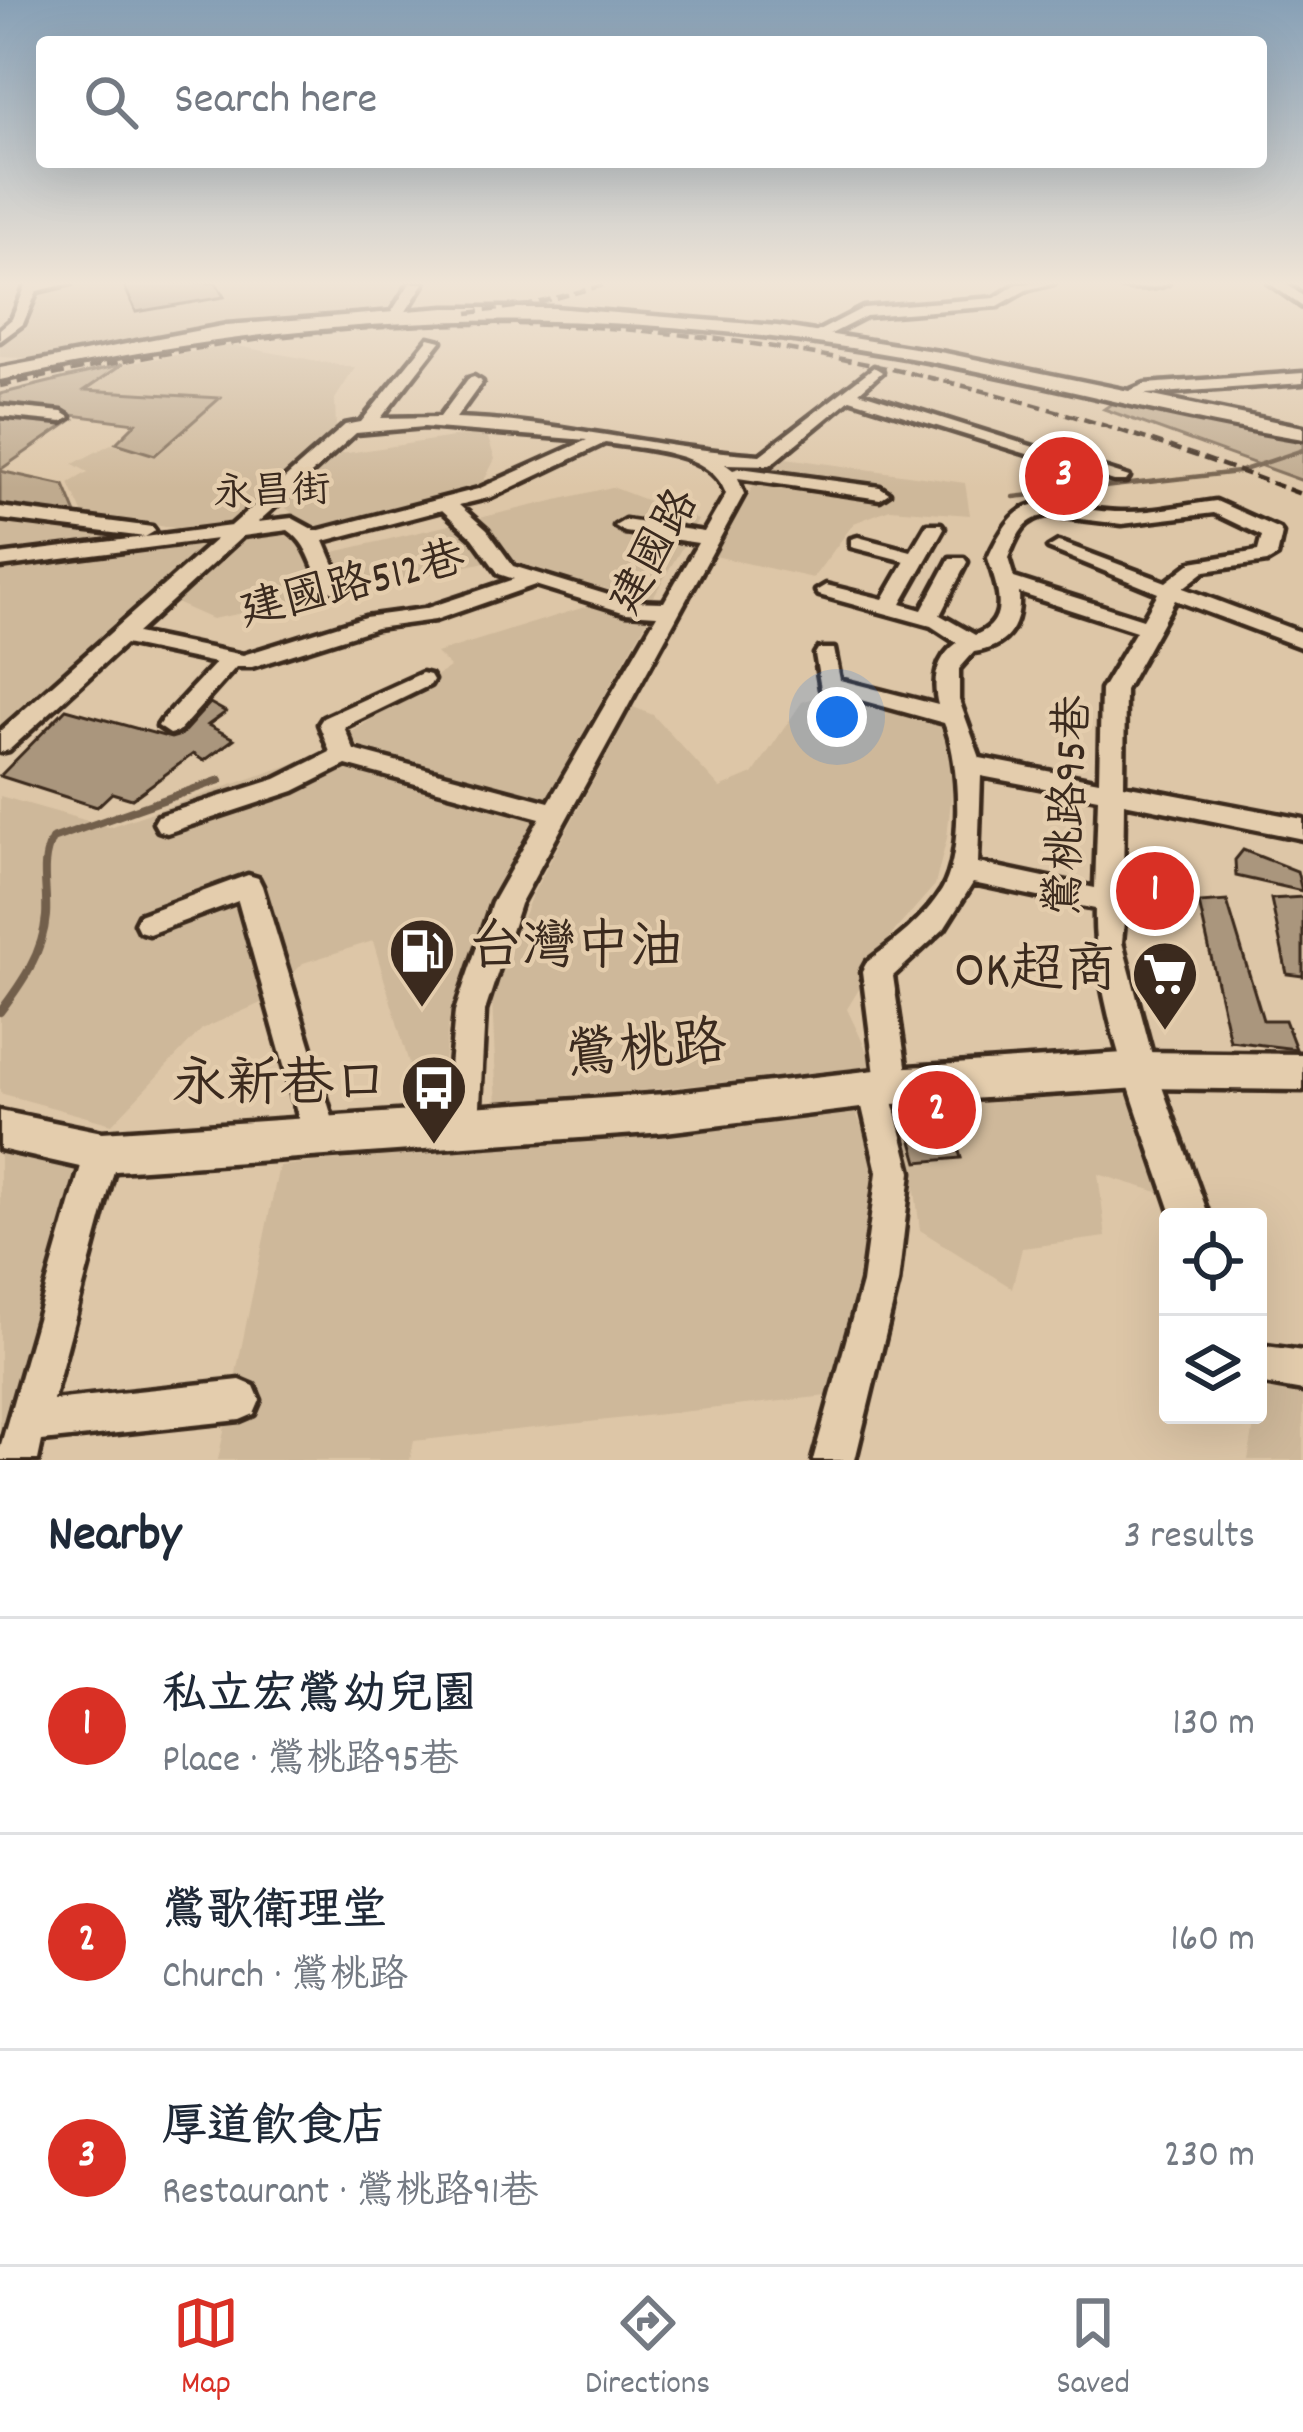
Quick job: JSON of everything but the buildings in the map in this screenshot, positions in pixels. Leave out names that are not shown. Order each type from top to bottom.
[{"type":"main road","points":[[0,374],[115,351]]},
{"type":"main road","points":[[887,351],[1303,433]]},
{"type":"main road","name":"鶯桃路","points":[[1,1132],[101,1152],[665,1113],[884,1088],[1140,1070],[1303,1072]]},
{"type":"street","points":[[0,743],[246,528],[351,429],[369,422],[426,351]]},
{"type":"street","points":[[696,457],[764,461],[874,372]]},
{"type":"street","points":[[1123,397],[1145,389],[1303,378]]},
{"type":"street","points":[[445,423],[474,382]]},
{"type":"street","points":[[846,393],[1120,477]]},
{"type":"street","points":[[0,411],[62,417]]},
{"type":"street","points":[[0,429],[22,414]]},
{"type":"street","name":"建國路","points":[[369,422],[445,423],[603,439],[696,457],[723,471],[735,494],[506,903],[470,1012],[462,1124]]},
{"type":"street","name":"永昌街","points":[[0,561],[292,524],[314,538],[484,493],[603,439]]},
{"type":"street","points":[[723,471],[880,493]]},
{"type":"street","points":[[446,503],[479,534],[506,570],[626,607],[671,609]]},
{"type":"street","points":[[834,1460],[880,1282],[894,1172],[877,971],[906,951],[961,882],[966,748],[948,716],[946,671],[954,657],[997,637],[1010,620],[1008,583],[998,558],[1012,526],[1029,512],[1047,508],[1122,518],[1216,507],[1272,533],[1267,556],[1198,566],[1172,588]]},
{"type":"street","points":[[0,513],[177,535]]},
{"type":"street","points":[[625,526],[710,539]]},
{"type":"street","points":[[890,607],[934,528]]},
{"type":"street","points":[[314,538],[333,586]]},
{"type":"street","points":[[858,543],[917,558]]},
{"type":"street","points":[[1058,548],[1303,640]]},
{"type":"street","points":[[928,618],[957,562]]},
{"type":"street","name":"建國路512巷","points":[[120,636],[244,662],[373,622],[427,615],[534,579]]},
{"type":"street","points":[[1008,583],[1149,628]]},
{"type":"street","name":"鶯桃路95巷","points":[[1172,588],[1113,690],[1108,942],[1140,1070],[1188,1208]]},
{"type":"street","points":[[826,591],[928,618],[976,646]]},
{"type":"street","points":[[826,654],[830,684],[948,716]]},
{"type":"street","points":[[170,726],[231,659]]},
{"type":"street","points":[[344,756],[331,724],[422,680]]},
{"type":"street","points":[[167,823],[284,785],[344,756],[555,814]]},
{"type":"street","points":[[966,764],[1108,796],[1303,829]]},
{"type":"street","points":[[962,870],[1112,902]]},
{"type":"street","points":[[149,923],[248,886],[321,1137]]},
{"type":"street","points":[[101,1152],[22,1442],[240,1400]]},
{"type":"street","points":[[1267,1365],[1303,1371]]},
{"type":"shaded area","points":[[0,351],[83,351],[45,359],[0,357]]},
{"type":"shaded area","points":[[198,351],[265,351],[355,368],[335,399],[336,429],[231,523],[181,529],[83,515],[69,483],[88,472],[73,464],[111,444],[157,456],[223,397],[87,390],[126,364]]},
{"type":"shaded area","points":[[123,364],[85,390],[220,398],[155,455],[116,443],[136,423],[0,406],[0,394]]},
{"type":"shaded area","points":[[1114,402],[1303,437],[1303,481],[1104,409]]},
{"type":"shaded area","points":[[0,413],[72,420],[0,470]]},
{"type":"shaded area","points":[[486,432],[495,459],[479,490],[316,532],[281,504],[341,454]]},
{"type":"shaded area","points":[[779,457],[965,483],[970,515],[890,509],[854,523],[813,578],[715,556],[754,484]]},
{"type":"shaded area","points":[[0,471],[64,485],[79,521],[0,511]]},
{"type":"shaded area","points":[[612,487],[698,520],[652,599],[485,562],[348,593],[330,553]]},
{"type":"shaded area","points":[[0,520],[130,534],[136,537],[0,555]]},
{"type":"shaded area","points":[[283,532],[308,542],[321,598],[212,619],[176,603],[247,539]]},
{"type":"shaded area","points":[[226,535],[31,706],[0,730],[0,568]]},
{"type":"shaded area","points":[[598,603],[649,617],[489,898],[448,1027],[443,1073],[411,1070],[373,941],[303,963],[268,1000],[202,1029],[112,1124],[0,1093],[0,796],[109,827],[316,756],[450,667],[436,653]]},
{"type":"shaded area","points":[[828,692],[935,720],[956,750],[947,838],[935,885],[893,933],[847,1009],[874,1066],[497,1106],[492,998],[531,897],[633,707],[653,715],[720,788],[753,774],[802,702]]},
{"type":"shaded area","points":[[1130,1089],[1165,1194],[1098,1174],[1106,1237],[1022,1248],[1012,1288],[920,1230],[904,1103]]},
{"type":"shaded area","points":[[854,1108],[886,1185],[827,1396],[414,1441],[410,1460],[218,1460],[279,1166]]},
{"type":"shaded area","points":[[0,1148],[78,1170],[0,1443]]},
{"type":"shaded area","points":[[1267,1391],[1303,1391],[1303,1460],[1248,1460],[1254,1424],[1267,1424]]},
{"type":"waterway","points":[[1014,497],[1238,472],[1303,450]]},
{"type":"waterway","points":[[0,1012],[41,943],[46,858],[52,839],[220,780]]},
{"type":"railway","points":[[0,386],[180,351]]},
{"type":"railway","points":[[797,351],[945,381],[1066,414],[1303,495]]},
{"type":"place","name":"厚道飲食店","points":[[1064,476]]},
{"type":"place","name":"私立宏鶯幼兒園","points":[[1155,891]]},
{"type":"place","name":"台灣中油","points":[[422,1010]]},
{"type":"place","name":"OK超商","points":[[1165,1033]]},
{"type":"place","name":"鶯歌衛理堂","points":[[937,1110]]},
{"type":"place","name":"永新巷口","points":[[434,1147]]}]
